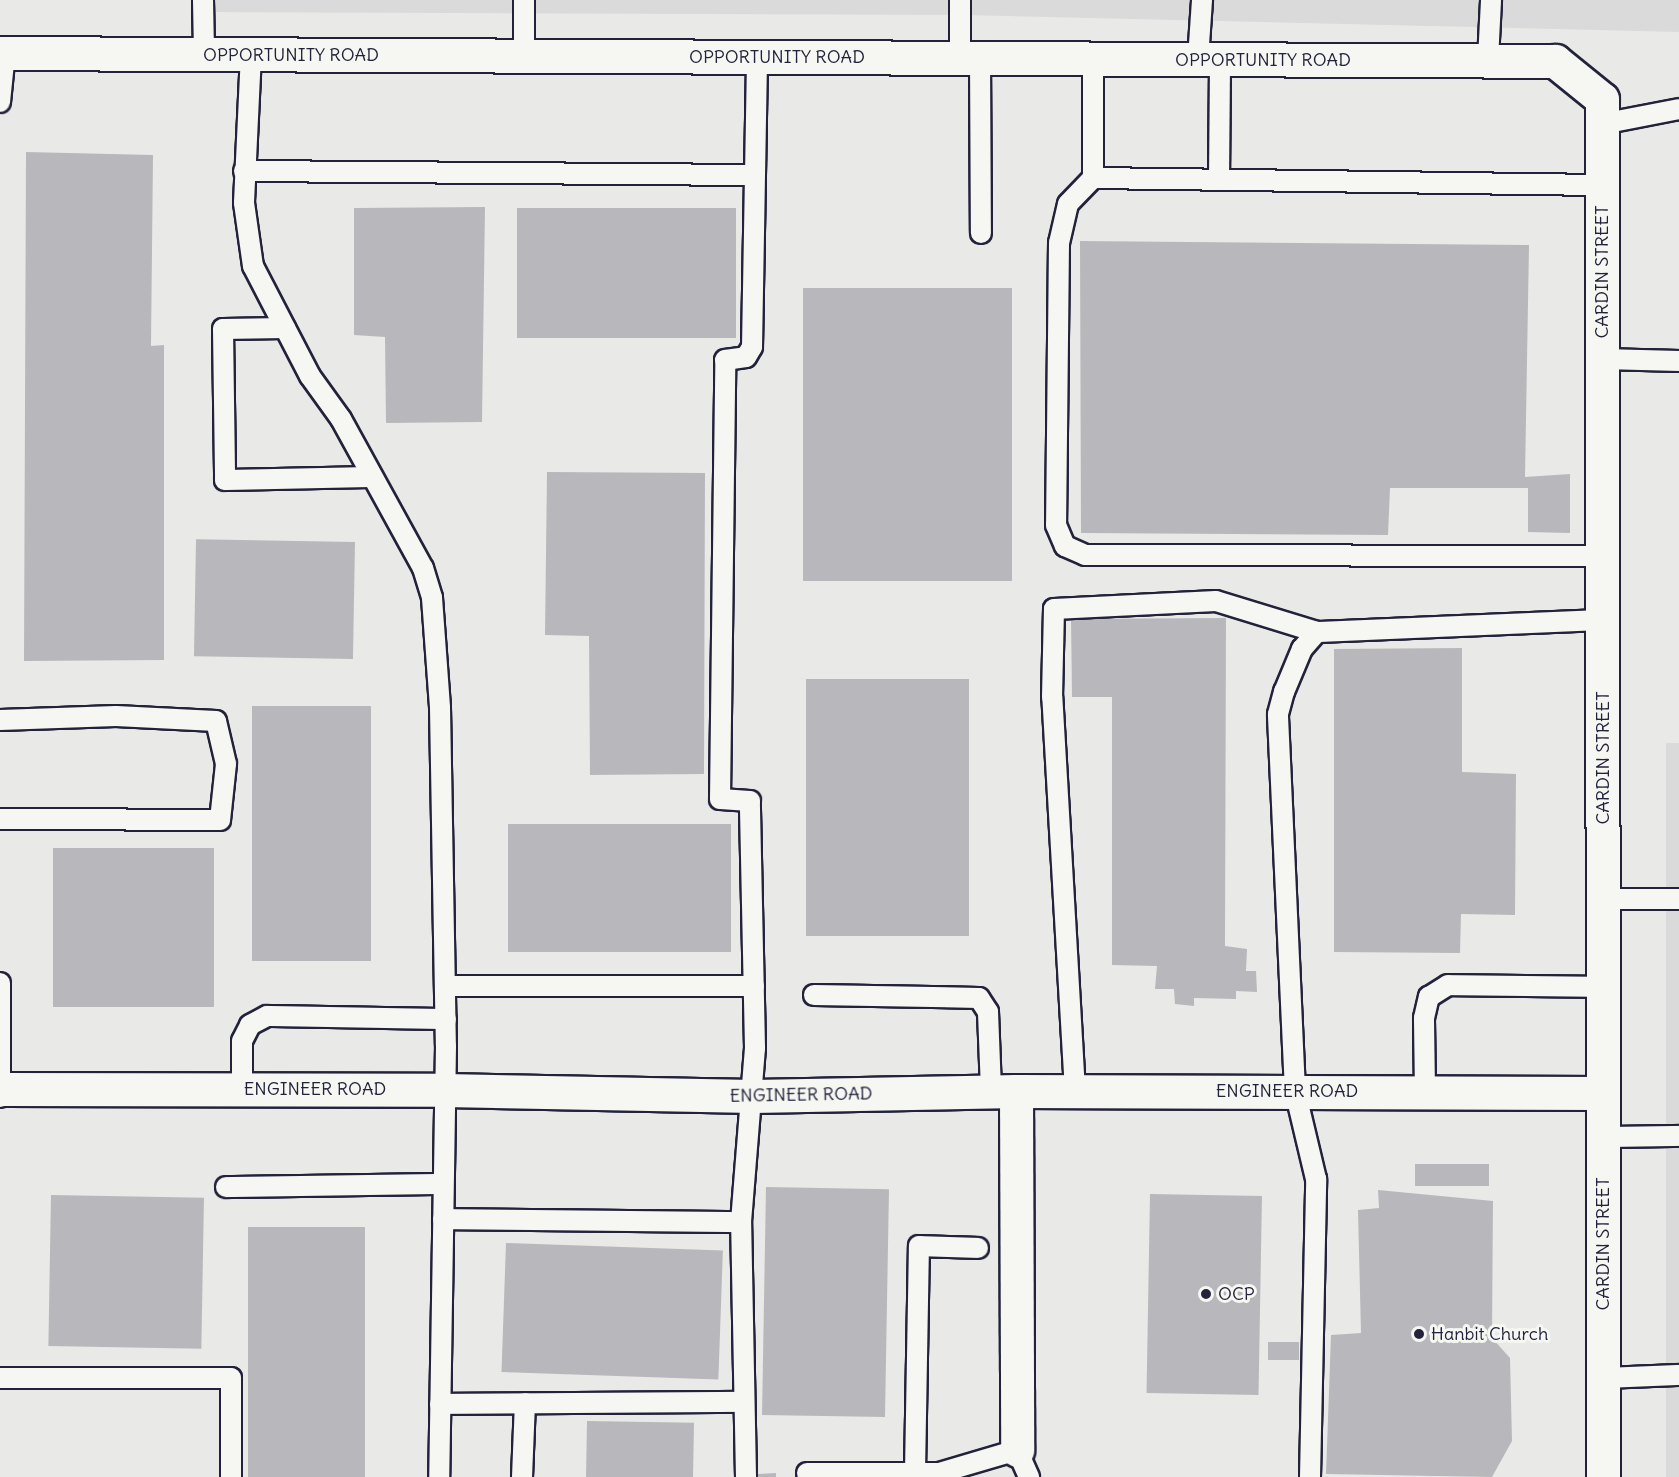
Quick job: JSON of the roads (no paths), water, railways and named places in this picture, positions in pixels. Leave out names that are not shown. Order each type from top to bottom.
[{"type":"street","name":"OPPORTUNITY ROAD","points":[[3,53],[1555,61]]},
{"type":"street","name":"CARDIN STREET","points":[[1555,61],[1602,99],[1603,1477]]},
{"type":"street","name":"ENGINEER ROAD","points":[[0,1089],[444,1090],[753,1096],[1004,1091],[1603,1093]]},
{"type":"street","points":[[1004,1091],[1023,1464]]},
{"type":"lane","points":[[203,0],[204,54]]},
{"type":"lane","points":[[524,0],[524,56]]},
{"type":"lane","points":[[960,0],[970,58],[981,233]]},
{"type":"lane","points":[[1202,0],[1219,180]]},
{"type":"lane","points":[[1488,60],[1491,0]]},
{"type":"lane","points":[[0,102],[3,53]]},
{"type":"lane","points":[[251,54],[244,203],[253,266],[285,328],[423,568],[432,598],[440,708],[446,1019],[439,1477]]},
{"type":"lane","points":[[746,1477],[741,1222],[753,1096],[754,986],[750,801],[720,799],[725,360],[746,357],[752,347],[753,176],[757,57]]},
{"type":"lane","points":[[1093,59],[1093,178],[1068,204],[1059,243],[1056,525],[1065,546],[1085,555],[1602,555]]},
{"type":"lane","points":[[1602,124],[1679,109]]},
{"type":"lane","points":[[244,171],[753,176]]},
{"type":"lane","points":[[1093,178],[1602,185]]},
{"type":"lane","points":[[285,328],[223,329],[225,480],[372,477]]},
{"type":"lane","points":[[1602,359],[1679,361]]},
{"type":"lane","points":[[1075,1091],[1052,697],[1054,609],[1216,601],[1317,632],[1603,620]]},
{"type":"lane","points":[[1310,1477],[1316,1179],[1295,1091],[1278,714],[1302,650],[1317,632]]},
{"type":"lane","points":[[0,720],[117,716],[216,721],[226,764],[220,820],[0,819]]},
{"type":"lane","points":[[1602,899],[1679,900]]},
{"type":"lane","points":[[0,983],[0,1098]]},
{"type":"lane","points":[[1425,1092],[1424,1018],[1429,997],[1448,985],[1603,987]]},
{"type":"lane","points":[[445,986],[754,986]]},
{"type":"lane","points":[[814,995],[979,998],[988,1012],[1004,1091]]},
{"type":"lane","points":[[242,1089],[242,1041],[250,1025],[267,1016],[446,1019]]},
{"type":"lane","points":[[1603,1137],[1679,1136]]},
{"type":"lane","points":[[226,1187],[443,1184]]},
{"type":"lane","points":[[443,1219],[741,1222]]},
{"type":"lane","points":[[915,1472],[919,1246],[978,1248]]},
{"type":"lane","points":[[1603,1378],[1679,1375]]},
{"type":"lane","points":[[0,1378],[231,1378],[231,1477]]},
{"type":"lane","points":[[440,1404],[744,1402]]},
{"type":"lane","points":[[522,1477],[525,1403]]},
{"type":"lane","points":[[807,1473],[939,1473],[1023,1464]]},
{"type":"place","name":"OCP","points":[[1206,1294]]},
{"type":"place","name":"Hanbit Church","points":[[1419,1334]]}]
